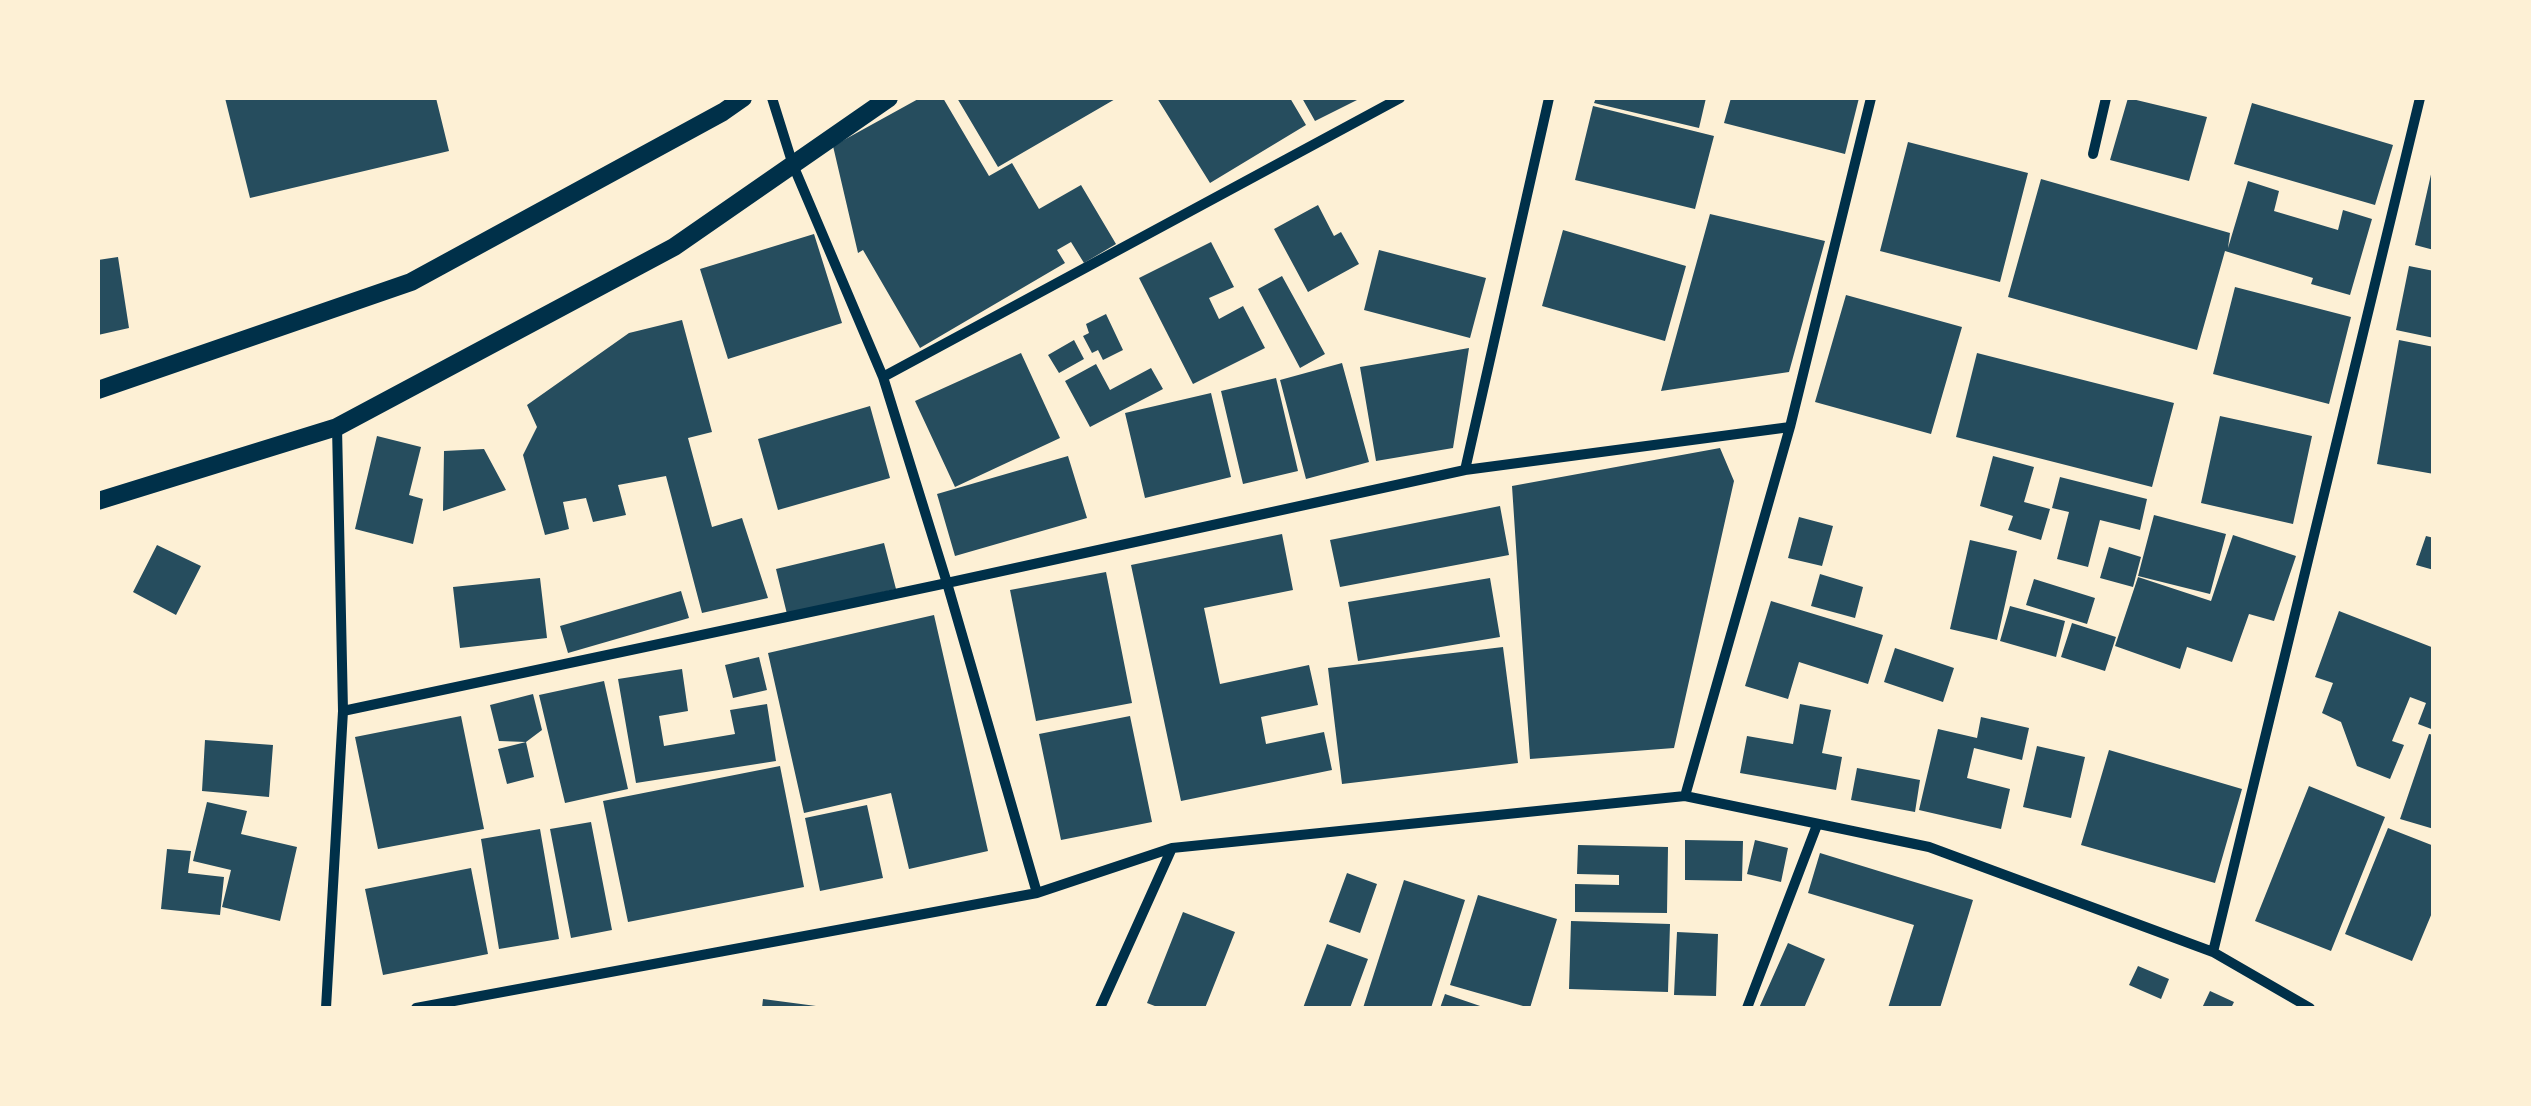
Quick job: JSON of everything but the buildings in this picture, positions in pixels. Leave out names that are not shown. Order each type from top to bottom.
[{"type":"street","points":[[98,390],[411,282],[742,98]]},
{"type":"street","points":[[772,98],[793,165],[883,377],[1038,893]]},
{"type":"street","points":[[98,500],[337,427],[674,248],[889,98]]},
{"type":"street","points":[[883,377],[1400,98]]},
{"type":"street","points":[[1464,470],[1549,98]]},
{"type":"street","points":[[1685,796],[1790,427],[1871,98]]},
{"type":"street","points":[[2093,154],[2106,98]]},
{"type":"street","points":[[2212,952],[2420,98]]},
{"type":"street","points":[[326,1008],[343,710],[337,427]]},
{"type":"street","points":[[343,710],[948,584],[1464,470],[1790,427]]},
{"type":"street","points":[[416,1008],[1038,893],[1172,848],[1685,796],[1929,847],[2212,952],[2310,1008]]},
{"type":"street","points":[[1747,1008],[1816,824]]},
{"type":"street","points":[[1100,1008],[1172,848]]}]
